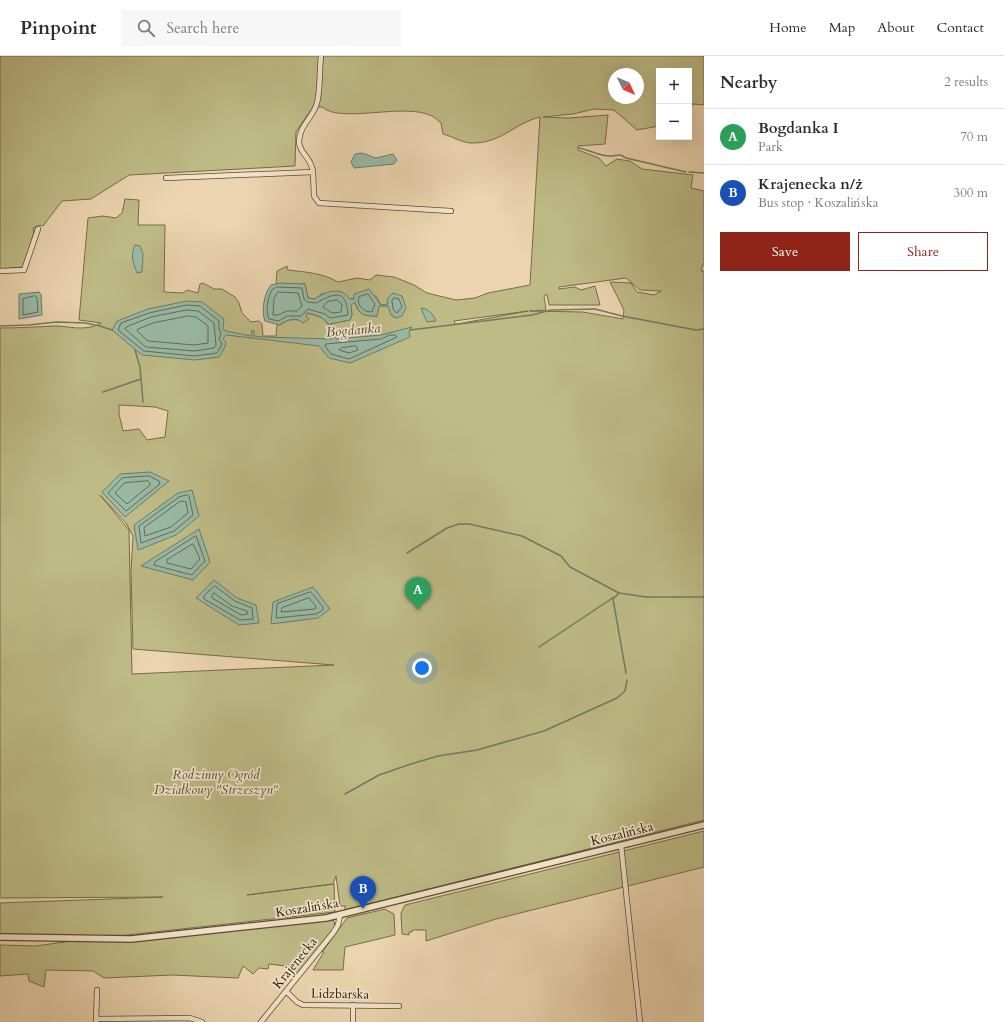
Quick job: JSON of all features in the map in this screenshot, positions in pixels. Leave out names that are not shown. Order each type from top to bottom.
[{"type":"street","points":[[321,56],[316,106],[303,127],[299,141],[300,148],[312,162],[314,196],[320,203],[451,211]]},
{"type":"street","points":[[166,178],[313,172]]},
{"type":"street","points":[[0,271],[24,270],[38,228]]},
{"type":"street","name":"Koszalińska","points":[[0,938],[131,939],[301,922],[340,915],[704,825]]},
{"type":"street","points":[[621,845],[640,1022]]},
{"type":"street","name":"Krajenecka","points":[[261,1022],[335,930],[340,915]]},
{"type":"street","points":[[97,990],[96,1020],[190,1018],[202,1022]]},
{"type":"street","name":"Lidzbarska","points":[[286,991],[297,1002],[304,1004],[399,1006]]},
{"type":"street","points":[[353,1005],[353,1022]]},
{"type":"green space","name":"Rodzinny Ogród Działkowy \"Strzeszyn\"","points":[[0,56],[704,56],[704,105],[694,104],[692,106],[692,68],[656,68],[656,127],[637,130],[614,110],[594,109],[573,114],[543,117],[568,118],[608,115],[605,144],[578,146],[578,150],[599,158],[606,166],[617,159],[630,161],[642,169],[693,175],[691,188],[704,191],[704,262],[701,271],[704,271],[704,820],[345,910],[345,906],[340,906],[336,876],[333,884],[247,895],[334,884],[335,912],[118,936],[0,934],[0,903],[163,897],[0,898],[0,328],[54,326],[83,328],[95,326],[101,323],[79,320],[88,218],[103,216],[116,218],[122,213],[125,199],[139,200],[138,225],[165,225],[164,292],[183,293],[187,290],[198,293],[200,284],[203,283],[214,289],[222,289],[235,297],[239,303],[242,313],[251,322],[259,321],[262,324],[263,336],[276,336],[277,324],[280,325],[288,320],[309,319],[305,316],[307,313],[324,318],[332,331],[334,330],[330,322],[334,323],[350,320],[352,315],[350,304],[355,302],[360,312],[373,316],[377,316],[379,306],[389,306],[388,304],[381,305],[376,296],[350,299],[323,293],[315,299],[308,298],[305,284],[276,284],[277,271],[287,266],[288,270],[320,275],[338,282],[357,278],[370,280],[376,275],[394,277],[414,285],[427,293],[456,300],[475,298],[488,293],[530,285],[540,117],[522,124],[499,137],[481,142],[470,143],[443,134],[441,123],[433,117],[420,112],[390,111],[344,114],[331,112],[322,107],[313,107],[296,132],[295,166],[129,175],[91,199],[62,201],[43,226],[40,225],[33,228],[34,232],[24,267],[0,269]],"holes":[[[626,278],[640,290],[661,291],[654,295],[637,292],[631,283],[610,282],[624,310],[623,319],[583,312],[529,311],[546,310],[544,296],[547,294],[549,305],[600,305],[595,286],[581,290],[575,287],[559,289],[559,287]],[[528,311],[457,324],[455,324],[454,321]],[[119,405],[155,407],[168,411],[165,437],[147,440],[139,429],[123,431],[119,414]],[[100,495],[126,523],[133,536],[131,571],[133,649],[334,665],[132,674],[129,530]]]},
{"type":"green space","points":[[704,831],[704,867],[496,919],[426,941],[426,930],[412,930],[412,932],[409,932],[409,935],[402,934],[401,913],[405,905]]},
{"type":"green space","points":[[385,909],[394,914],[395,935],[345,947],[343,970],[313,970],[324,952],[322,952],[347,918]]},
{"type":"green space","points":[[331,920],[334,921],[335,927],[297,974],[286,966],[269,964],[268,969],[259,968],[253,974],[243,966],[238,978],[172,975],[104,978],[93,971],[46,970],[44,987],[29,981],[28,974],[0,976],[0,945],[35,946],[72,941],[135,941]]},
{"type":"water","points":[[362,153],[376,158],[393,154],[397,160],[394,164],[354,168],[351,162],[355,154]]},
{"type":"water","points":[[135,245],[140,246],[143,254],[142,272],[137,273],[132,256]]},
{"type":"water","points":[[280,283],[305,284],[308,298],[315,299],[329,292],[338,291],[342,292],[350,299],[354,299],[354,294],[369,289],[381,305],[388,304],[387,299],[393,293],[402,296],[406,308],[402,316],[396,318],[391,315],[388,306],[379,306],[377,316],[365,315],[358,310],[355,302],[351,305],[352,315],[350,320],[330,324],[334,330],[336,339],[381,335],[412,327],[409,332],[410,337],[350,363],[329,358],[319,346],[226,335],[223,339],[226,342],[225,347],[219,357],[195,360],[142,355],[112,330],[117,321],[148,309],[187,301],[202,302],[224,319],[223,329],[226,331],[251,336],[252,330],[254,331],[254,336],[263,337],[332,339],[331,329],[326,321],[313,314],[307,313],[306,316],[309,319],[303,323],[294,319],[288,320],[279,325],[265,321],[263,307],[265,297],[271,285]]},
{"type":"water","points":[[39,292],[41,295],[42,315],[19,319],[19,294]]},
{"type":"water","points":[[421,308],[430,312],[436,321],[427,322]]},
{"type":"water","points":[[150,472],[169,481],[125,517],[102,492],[120,474]]},
{"type":"water","points":[[192,490],[199,516],[176,535],[138,550],[134,525],[178,493]]},
{"type":"water","points":[[199,529],[210,562],[193,580],[141,566]]},
{"type":"water","points":[[214,580],[237,598],[256,605],[259,623],[239,625],[196,598]]},
{"type":"water","points":[[313,587],[330,609],[318,618],[271,624],[273,602]]},
{"type":"waterway","points":[[579,148],[604,155],[621,155],[626,158],[686,172]]},
{"type":"waterway","points":[[689,172],[704,173]]},
{"type":"waterway","name":"Bogdanka","points":[[410,330],[532,315],[551,310],[595,309],[622,316],[696,330],[704,329]]},
{"type":"waterway","name":"Bogdanka","points":[[0,326],[56,322],[85,323],[112,330]]},
{"type":"waterway","points":[[135,350],[140,367],[143,402]]},
{"type":"waterway","points":[[103,392],[141,379]]},
{"type":"waterway","points":[[407,553],[447,528],[459,524],[469,524],[522,536],[561,556],[570,567],[619,593],[646,597],[704,597]]},
{"type":"waterway","points":[[619,593],[613,599],[626,673]]},
{"type":"waterway","points":[[539,647],[614,597]]},
{"type":"waterway","points":[[345,794],[379,775],[411,764],[438,756],[477,750],[544,731],[617,698],[625,691],[627,680]]},
{"type":"place","name":"Bogdanka I","points":[[418,610]]},
{"type":"place","name":"Krajenecka n/ż","points":[[363,909]]}]
